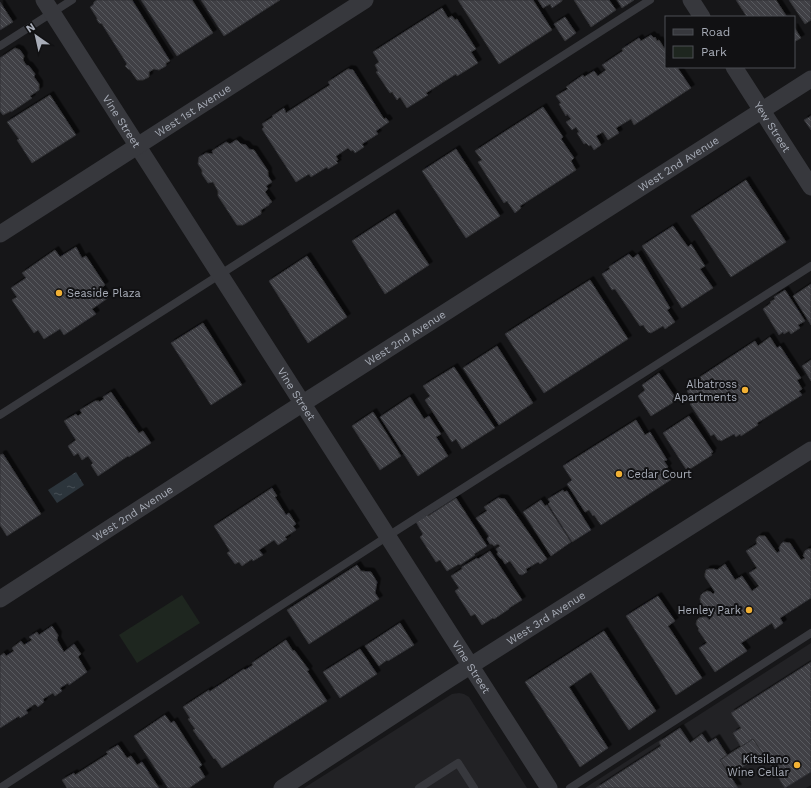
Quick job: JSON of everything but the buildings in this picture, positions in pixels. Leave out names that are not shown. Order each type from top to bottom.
[{"type":"street","name":"West 1st Avenue","points":[[0,234],[364,0]]},
{"type":"street","points":[[691,0],[701,16]]},
{"type":"street","name":"Vine Street","points":[[48,6],[549,788]]},
{"type":"street","name":"Yew Street","points":[[735,68],[811,187]]},
{"type":"street","name":"West 2nd Avenue","points":[[0,599],[811,79]]},
{"type":"street","name":"West 3rd Avenue","points":[[282,788],[470,666],[811,450]]},
{"type":"lane","points":[[0,46],[48,6],[72,0]]},
{"type":"lane","points":[[0,415],[650,0]]},
{"type":"lane","points":[[0,788],[388,536],[811,266]]},
{"type":"lane","points":[[570,788],[811,633]]},
{"type":"lane","points":[[419,788],[458,763],[474,788]]},
{"type":"shaded area","points":[[811,643],[811,785],[806,788],[585,788]]},
{"type":"shaded area","points":[[459,693],[469,697],[527,788],[304,788],[452,694]]},
{"type":"green space","points":[[182,595],[200,623],[137,663],[119,635]]},
{"type":"water","points":[[76,472],[84,485],[57,503],[48,490]]},
{"type":"place","name":"Seaside Plaza","points":[[59,293]]},
{"type":"place","name":"Albatross Apartments","points":[[745,390]]},
{"type":"place","name":"Cedar Court","points":[[619,474]]},
{"type":"place","name":"Henley Park","points":[[749,610]]},
{"type":"place","name":"Kitsilano Wine Cellar","points":[[797,765]]}]
